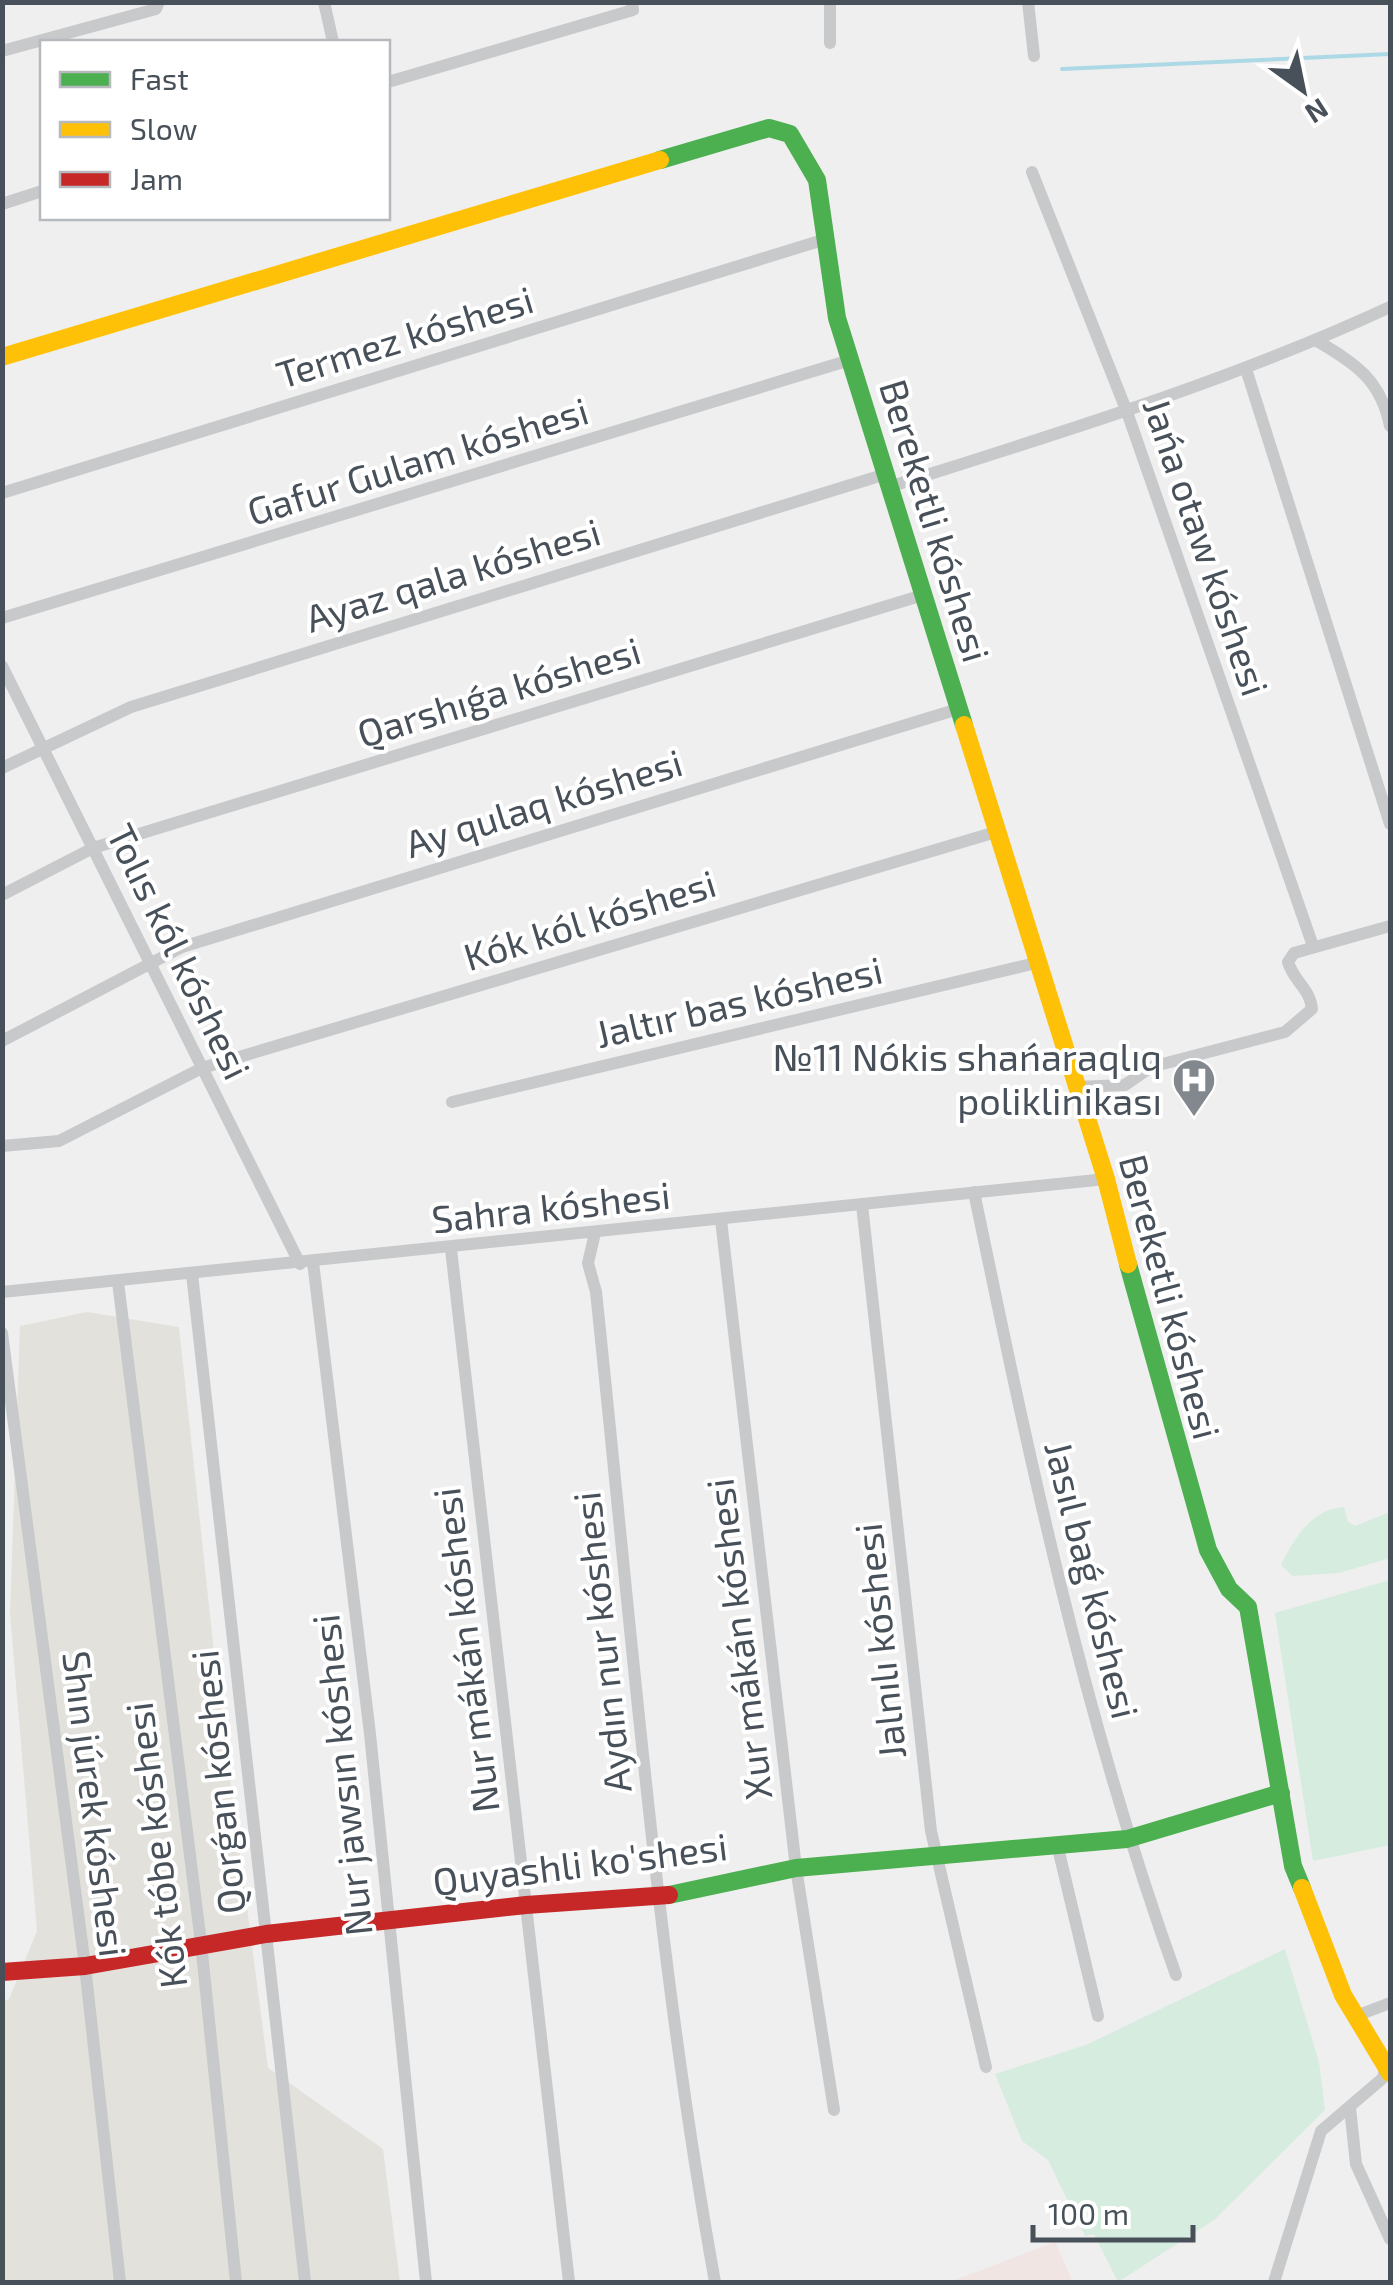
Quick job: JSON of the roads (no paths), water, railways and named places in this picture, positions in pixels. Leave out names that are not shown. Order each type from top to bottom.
[{"type":"street","points":[[324,2],[333,40]]},
{"type":"street","points":[[830,2],[830,43]]},
{"type":"street","points":[[1028,2],[1034,56]]},
{"type":"street","points":[[40,40],[158,6]]},
{"type":"street","points":[[390,81],[632,6]]},
{"type":"street","points":[[2,51],[40,40]]},
{"type":"street","name":"Bereketli kóshesi","points":[[2,357],[768,128],[790,134],[817,180],[837,318],[1106,1179],[1176,1447],[1208,1550],[1229,1589],[1248,1607],[1294,1866],[1318,1938],[1388,2071]]},
{"type":"street","name":"Jańa otaw kóshesi","points":[[1032,172],[1126,412],[1314,946]]},
{"type":"street","points":[[2,204],[40,192]]},
{"type":"street","name":"Termez kóshesi","points":[[2,494],[826,239]]},
{"type":"street","name":"Ayaz qala kóshesi","points":[[2,768],[132,707],[1126,412],[1317,341],[1390,307]]},
{"type":"street","points":[[1317,341],[1360,367],[1386,407],[1390,426]]},
{"type":"street","name":"Gafur Gulam kóshesi","points":[[2,618],[850,360]]},
{"type":"street","points":[[1246,368],[1390,824]]},
{"type":"street","name":"Qarshıǵa kóshesi","points":[[2,895],[93,848],[923,595]]},
{"type":"street","name":"Tolıs kól kóshesi","points":[[2,666],[202,1068],[307,1263]]},
{"type":"street","name":"Ay qulaq kóshesi","points":[[2,1041],[182,947],[958,709]]},
{"type":"street","name":"Kók kól kóshesi","points":[[2,1146],[59,1141],[202,1068],[996,832]]},
{"type":"street","points":[[1075,1087],[1125,1085],[1150,1067],[1285,1032],[1312,1009],[1310,992],[1288,962],[1294,952],[1390,926]]},
{"type":"street","name":"Jaltır bas kóshesi","points":[[452,1102],[1040,962]]},
{"type":"street","name":"Sahra kóshesi","points":[[2,1292],[1106,1179]]},
{"type":"street","name":"Jasıl baǵ kóshesi","points":[[974,1192],[1067,1621],[1127,1839],[1176,1975]]},
{"type":"street","name":"Jalnılı kóshesi","points":[[862,1204],[937,1854],[986,2067]]},
{"type":"street","name":"Xur mákán kóshesi","points":[[722,1220],[796,1868],[834,2110]]},
{"type":"street","name":"Aydın nur kóshesi","points":[[595,1233],[588,1263],[596,1292],[660,1897],[696,2180],[715,2282]]},
{"type":"street","name":"Nur mákán kóshesi","points":[[451,1248],[569,2282]]},
{"type":"street","name":"Nur jawsın kóshesi","points":[[307,1263],[389,1921],[426,2282]]},
{"type":"street","name":"Qorǵan kóshesi","points":[[192,1274],[304,2282]]},
{"type":"street","name":"Kók tóbe kóshesi","points":[[118,1282],[200,1943],[236,2282]]},
{"type":"street","name":"Shın júrek kóshesi","points":[[2,1333],[85,1966],[120,2282]]},
{"type":"street","name":"Quyashli ko'shesi","points":[[2,1972],[85,1966],[266,1934],[526,1905],[660,1897],[796,1868],[1127,1839],[1281,1793]]},
{"type":"street","points":[[1058,1848],[1098,2016]]},
{"type":"street","points":[[1356,2016],[1390,2003]]},
{"type":"street","points":[[1274,2282],[1321,2131],[1388,2071]]},
{"type":"street","points":[[1350,2108],[1356,2164],[1390,2239]]},
{"type":"waterway","points":[[1062,69],[1390,54]]},
{"type":"place","name":"№11 Nókis shańaraqlıq poliklinikası","points":[[1194,1118]]}]
